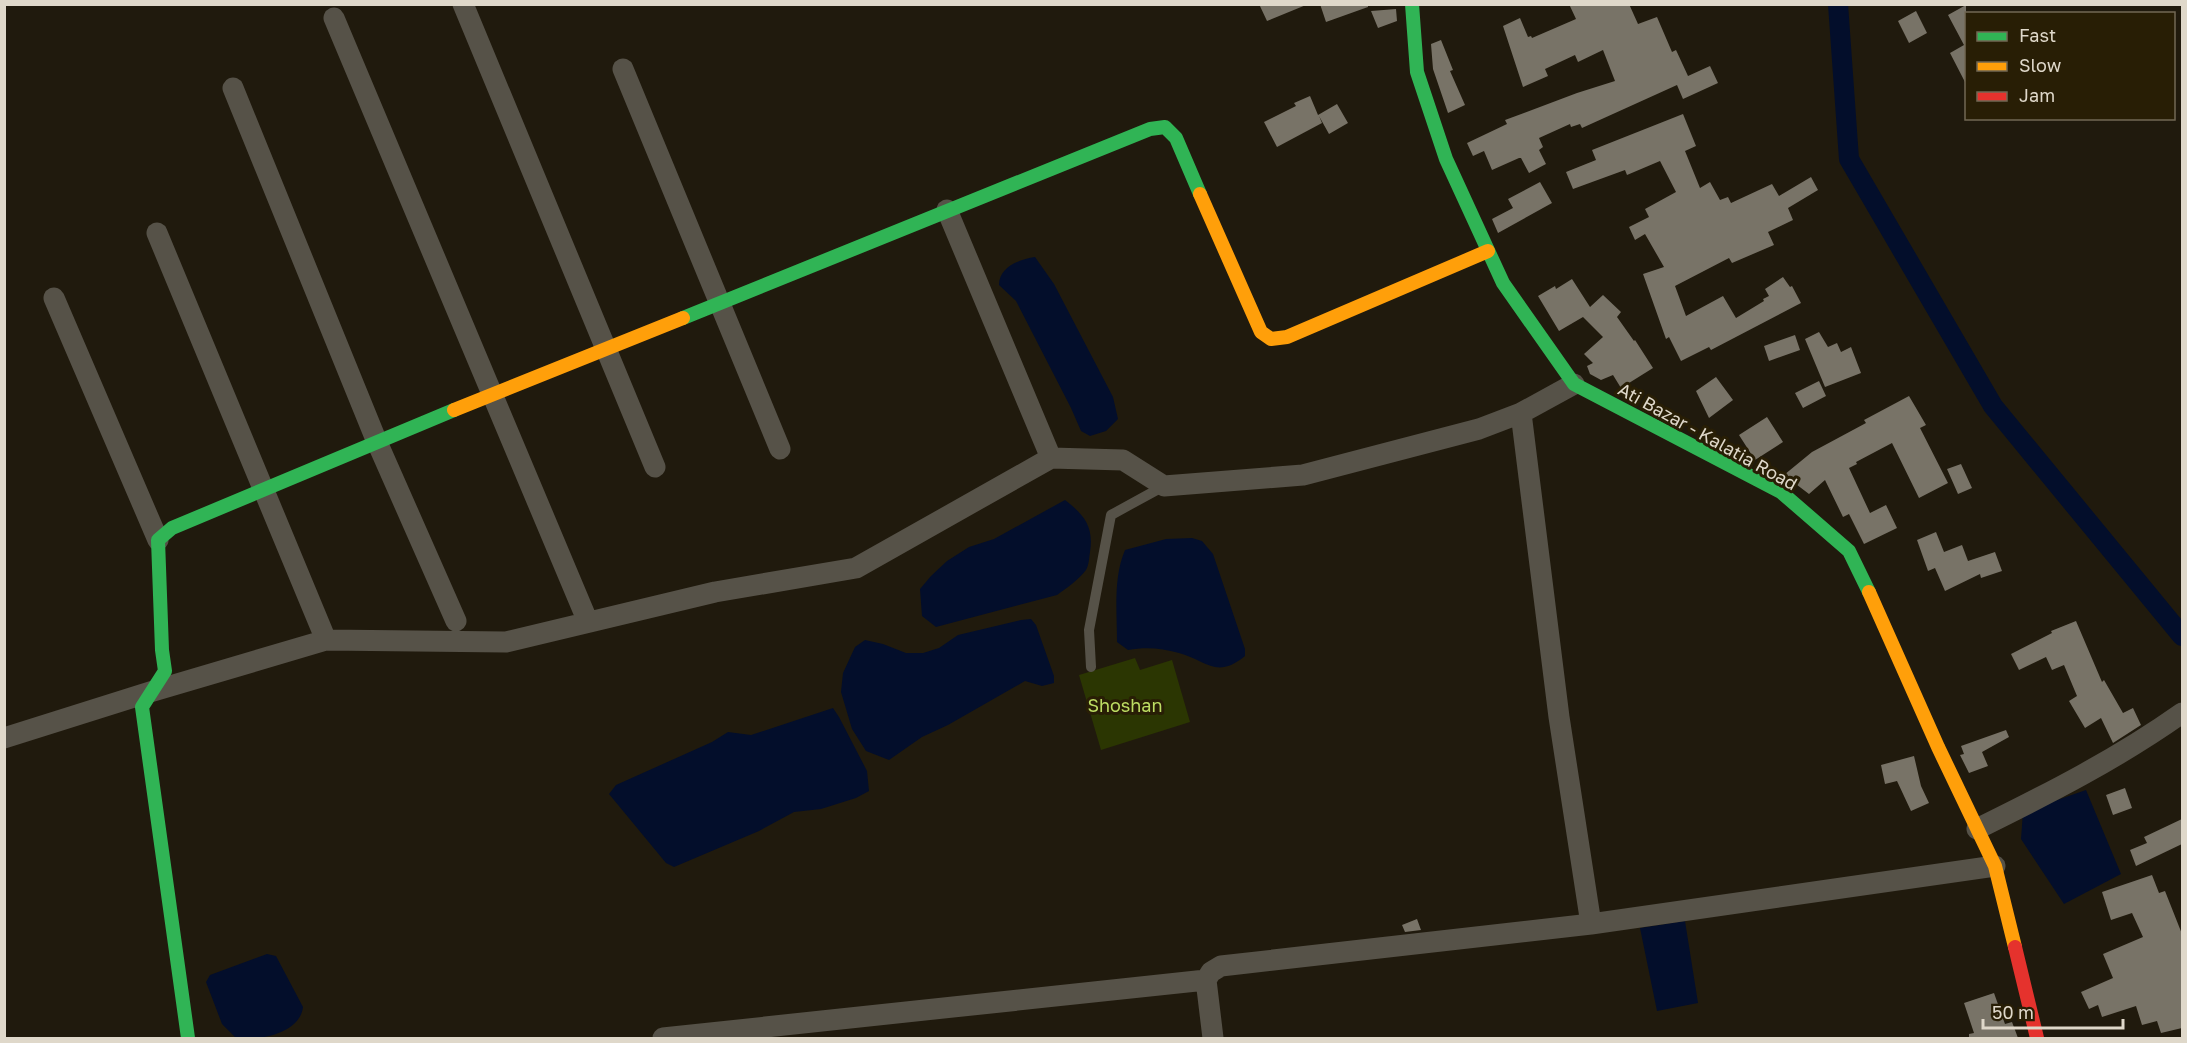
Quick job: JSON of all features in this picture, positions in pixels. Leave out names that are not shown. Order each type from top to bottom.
[{"type":"street","points":[[463,4],[655,467]]},
{"type":"street","name":"Ati Bazar - Kalatia Road","points":[[1412,4],[1417,72],[1446,159],[1503,283],[1574,384],[1781,492],[1849,551],[1995,866],[2037,1038]]},
{"type":"street","points":[[334,18],[588,622]]},
{"type":"street","points":[[623,69],[780,449]]},
{"type":"street","points":[[233,88],[377,442],[456,621]]},
{"type":"street","points":[[158,540],[172,528],[377,442],[1150,129],[1165,127],[1176,138],[1261,332],[1271,339],[1287,338],[1488,251]]},
{"type":"street","points":[[947,210],[1051,458]]},
{"type":"street","points":[[157,233],[326,640]]},
{"type":"street","points":[[54,298],[158,540],[162,650],[165,671],[142,706],[188,1038]]},
{"type":"street","points":[[4,738],[326,640],[506,642],[715,592],[856,568],[1051,458],[1123,460],[1164,486],[1303,475],[1479,429],[1521,413],[1574,384]]},
{"type":"street","points":[[1521,413],[1559,717],[1591,924]]},
{"type":"street","points":[[1977,829],[2130,749],[2182,713]]},
{"type":"street","points":[[1213,1038],[1206,980],[1211,972],[1221,966],[1591,924],[1995,866]]},
{"type":"street","points":[[663,1038],[1206,980]]},
{"type":"lane","points":[[1091,667],[1089,630],[1111,515],[1164,486]]},
{"type":"green space","name":"Shoshan","points":[[1135,658],[1140,670],[1172,660],[1190,722],[1101,750],[1079,675]]},
{"type":"water","points":[[1035,257],[1054,284],[1113,397],[1118,419],[1106,431],[1090,436],[1081,431],[1016,301],[999,285],[1003,273],[1011,265]]},
{"type":"water","points":[[1065,500],[1086,522],[1091,543],[1087,568],[1072,584],[1057,595],[936,627],[922,616],[920,589],[947,561],[969,547],[994,539]]},
{"type":"water","points":[[1192,538],[1202,541],[1213,554],[1245,649],[1245,656],[1226,667],[1211,666],[1166,650],[1147,648],[1128,650],[1117,642],[1117,584],[1125,550],[1166,539]]},
{"type":"water","points":[[1031,619],[1036,625],[1054,676],[1054,683],[1042,686],[1025,681],[948,725],[922,737],[889,760],[866,751],[852,729],[841,692],[843,673],[855,647],[865,640],[906,653],[923,653],[939,648],[958,635]]},
{"type":"water","points":[[833,708],[867,771],[869,791],[856,798],[821,809],[794,812],[759,831],[674,867],[666,863],[609,794],[616,785],[712,742],[728,732],[751,735]]},
{"type":"water","points":[[2086,790],[2121,874],[2064,904],[2021,839],[2023,812]]},
{"type":"water","points":[[1685,921],[1698,1003],[1657,1011],[1640,928]]},
{"type":"water","points":[[267,954],[276,956],[303,1007],[300,1016],[286,1030],[276,1034],[254,1038],[235,1037],[222,1024],[206,982],[210,975]]},
{"type":"building","points":[[1259,4],[1306,4],[1306,5],[1267,21]]},
{"type":"building","points":[[1320,4],[1368,4],[1368,7],[1326,22]]},
{"type":"building","points":[[1569,4],[1629,4],[1638,24],[1657,17],[1672,52],[1676,50],[1688,76],[1710,66],[1718,83],[1683,99],[1677,85],[1582,128],[1580,124],[1571,127],[1570,124],[1539,138],[1543,147],[1539,150],[1546,164],[1529,173],[1521,158],[1492,170],[1484,151],[1473,156],[1467,143],[1507,124],[1505,120],[1615,81],[1603,50],[1578,62],[1575,55],[1545,69],[1548,76],[1523,87],[1503,26],[1520,18],[1528,37],[1532,38],[1576,19]]},
{"type":"building","points":[[1966,5],[1965,82],[1950,53],[1964,45],[1948,15]]},
{"type":"building","points":[[1396,9],[1397,21],[1378,28],[1371,11]]},
{"type":"building","points":[[1916,11],[1927,33],[1909,43],[1898,21]]},
{"type":"building","points":[[1441,40],[1453,70],[1450,71],[1465,105],[1448,113],[1433,69],[1431,44]]},
{"type":"building","points":[[1310,96],[1318,115],[1337,104],[1348,123],[1329,134],[1319,116],[1322,123],[1277,147],[1264,122],[1296,106],[1294,103]]},
{"type":"building","points":[[1683,114],[1696,146],[1685,151],[1700,188],[1710,182],[1720,200],[1728,197],[1731,203],[1772,184],[1779,196],[1811,177],[1818,190],[1788,208],[1793,220],[1768,232],[1774,245],[1732,263],[1729,258],[1675,286],[1686,316],[1723,296],[1736,318],[1764,301],[1763,299],[1769,296],[1765,289],[1783,277],[1790,287],[1792,286],[1801,303],[1711,350],[1709,347],[1681,361],[1669,337],[1666,339],[1643,274],[1664,267],[1645,234],[1635,240],[1629,227],[1649,217],[1645,209],[1676,192],[1660,161],[1627,175],[1625,170],[1573,189],[1566,172],[1596,160],[1592,150]]},
{"type":"building","points":[[1540,182],[1552,203],[1498,233],[1492,219],[1513,208],[1508,199]]},
{"type":"building","points":[[1572,279],[1590,307],[1603,295],[1621,312],[1617,317],[1653,368],[1621,388],[1613,375],[1601,380],[1590,374],[1587,366],[1593,363],[1584,354],[1603,337],[1583,317],[1559,331],[1538,296]]},
{"type":"building","points":[[1819,332],[1828,347],[1837,343],[1841,352],[1851,347],[1861,373],[1825,387],[1805,339]]},
{"type":"building","points":[[1795,335],[1800,350],[1769,361],[1764,346]]},
{"type":"building","points":[[1716,377],[1733,400],[1709,418],[1696,391]]},
{"type":"building","points":[[1819,381],[1826,396],[1803,408],[1795,393]]},
{"type":"building","points":[[1909,396],[1926,425],[1920,428],[1948,483],[1919,498],[1892,443],[1856,462],[1857,464],[1849,468],[1870,513],[1886,505],[1897,528],[1864,544],[1849,514],[1843,517],[1825,480],[1809,494],[1784,475],[1812,452],[1866,423],[1864,420]]},
{"type":"building","points":[[1767,417],[1783,442],[1755,460],[1739,435]]},
{"type":"building","points":[[1961,464],[1972,488],[1958,494],[1947,469]]},
{"type":"building","points":[[1936,532],[1944,552],[1962,545],[1968,561],[1995,552],[2002,571],[1981,578],[1980,574],[1945,591],[1935,568],[1928,571],[1917,540]]},
{"type":"building","points":[[2076,621],[2102,682],[2104,680],[2123,713],[2133,708],[2141,725],[2113,743],[2101,718],[2085,728],[2069,701],[2077,696],[2064,665],[2052,670],[2046,657],[2019,670],[2011,654],[2052,633],[2051,631]]},
{"type":"building","points":[[2006,730],[2009,737],[1982,752],[1988,766],[1969,773],[1960,755],[1964,754],[1961,746]]},
{"type":"building","points":[[1914,756],[1921,786],[1929,803],[1911,811],[1897,781],[1885,784],[1881,765]]},
{"type":"building","points":[[2125,788],[2132,808],[2113,815],[2106,795]]},
{"type":"building","points":[[2182,819],[2182,844],[2136,866],[2130,850],[2147,843],[2144,837]]},
{"type":"building","points":[[2152,875],[2159,893],[2165,891],[2182,934],[2182,1028],[2161,1033],[2157,1021],[2142,1025],[2136,1006],[2102,1017],[2098,1005],[2089,1009],[2081,992],[2113,978],[2103,954],[2143,937],[2132,913],[2111,920],[2102,892]]},
{"type":"building","points":[[1417,919],[1421,930],[1405,932],[1402,925]]},
{"type":"building","points":[[1994,993],[2005,1024],[2012,1022],[2018,1038],[1969,1038],[1969,1034],[1974,1033],[1964,1003]]},
{"type":"waterway","points":[[1838,4],[1849,159],[1993,406],[2182,636]]},
{"type":"traffic: fast","points":[[1412,4],[1417,72],[1446,159],[1503,283],[1574,384],[1781,492],[1849,551],[1869,592]]},
{"type":"traffic: fast","points":[[683,318],[1150,129],[1165,127],[1176,138],[1200,194]]},
{"type":"traffic: fast","points":[[188,1038],[142,707],[165,671],[162,650],[158,540],[172,528],[454,410]]},
{"type":"traffic: slow","points":[[1200,194],[1261,332],[1271,339],[1287,337],[1488,251]]},
{"type":"traffic: slow","points":[[454,410],[683,318]]},
{"type":"traffic: slow","points":[[1869,592],[1938,747],[1995,866],[2015,947]]},
{"type":"traffic: jam","points":[[2015,947],[2037,1038]]}]
